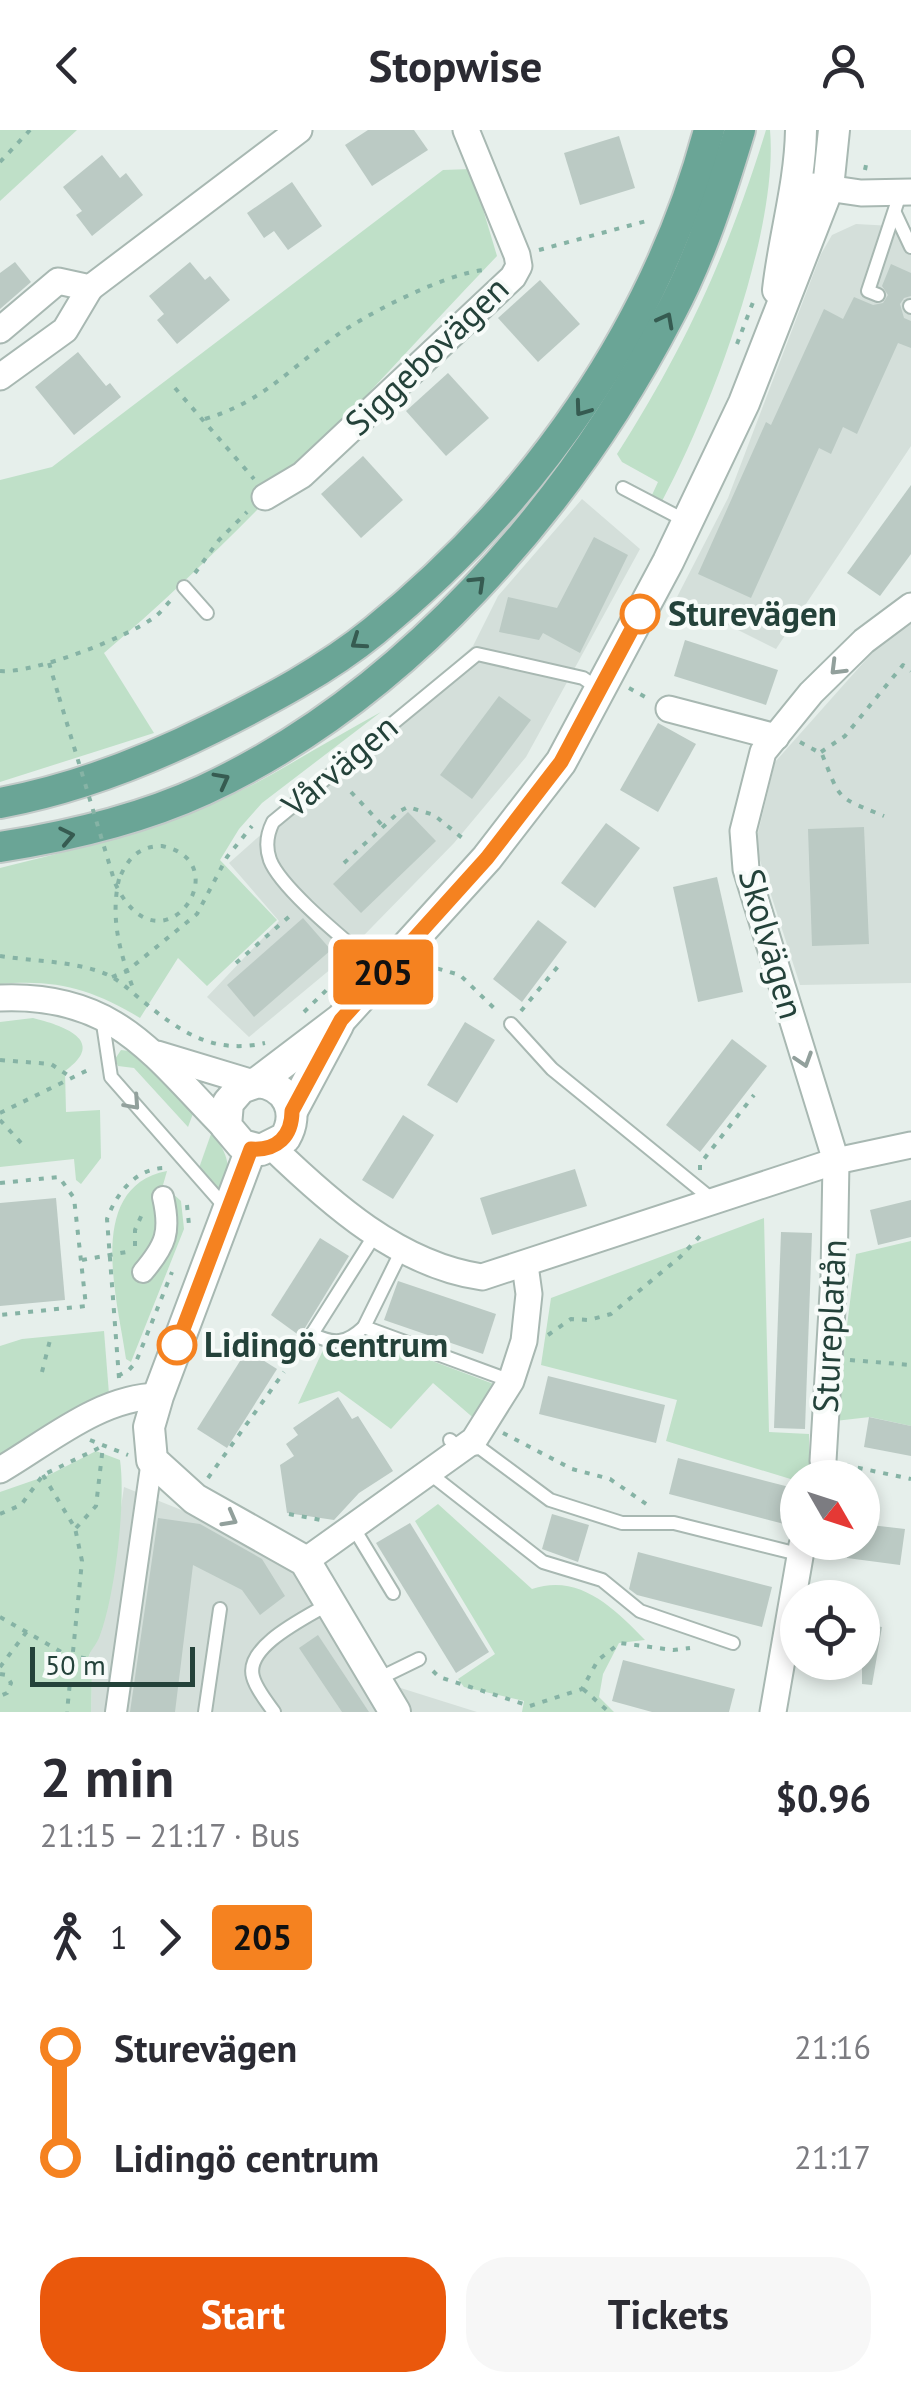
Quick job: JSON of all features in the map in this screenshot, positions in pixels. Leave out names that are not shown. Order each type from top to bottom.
[{"type":"main road","points":[[0,803],[67,787],[157,756],[271,699],[374,632],[460,554],[534,471],[588,402],[639,312],[690,190],[709,130]]},
{"type":"main road","points":[[0,847],[70,836],[132,818],[204,790],[271,754],[345,704],[416,644],[492,570],[559,491],[628,392],[672,311],[713,218],[740,130]]},
{"type":"street","points":[[0,378],[65,330],[90,288],[299,130]]},
{"type":"street","name":"Siggebovägen","points":[[265,497],[302,475],[513,277],[519,266],[517,256],[466,130]]},
{"type":"street","points":[[774,323],[784,242],[798,184],[801,130]]},
{"type":"street","points":[[251,1143],[289,1132],[292,1111],[372,964],[498,844],[561,762],[592,684],[688,522],[744,404],[828,188],[834,130]]},
{"type":"street","points":[[798,184],[902,200]]},
{"type":"street","points":[[0,330],[58,281],[90,288]]},
{"type":"street","name":"Skolvägen","points":[[836,1162],[746,869],[744,831],[764,752],[786,739],[812,693],[864,641],[911,606]]},
{"type":"street","points":[[669,709],[786,739]]},
{"type":"street","points":[[0,998],[58,1000],[101,1015],[157,1054],[179,1083],[251,1143],[376,1233],[436,1268],[482,1277],[836,1162],[911,1145]]},
{"type":"street","points":[[251,1143],[225,1114],[228,1103],[241,1088],[255,1083],[341,1020]]},
{"type":"street","points":[[157,1054],[282,1092],[292,1111]]},
{"type":"street","points":[[116,1712],[152,1460],[149,1428],[230,1212],[251,1143]]},
{"type":"street","name":"Stureplatån","points":[[823,1460],[836,1162]]},
{"type":"street","points":[[143,1272],[163,1246],[166,1235],[163,1196]]},
{"type":"street","points":[[305,1562],[429,1473],[456,1445],[474,1440],[510,1381],[524,1341],[529,1294],[526,1265]]},
{"type":"street","points":[[0,1470],[101,1410],[143,1396],[158,1396]]},
{"type":"street","points":[[152,1460],[195,1499],[305,1562],[395,1712]]},
{"type":"street","points":[[773,1712],[800,1560]]},
{"type":"lane","points":[[902,200],[911,246]]},
{"type":"lane","points":[[878,295],[868,291],[902,200]]},
{"type":"lane","points":[[623,488],[688,522]]},
{"type":"lane","points":[[184,586],[207,613]]},
{"type":"lane","name":"Vårvägen","points":[[372,964],[306,902],[270,860],[266,836],[273,822],[477,654],[592,684]]},
{"type":"lane","points":[[101,1015],[111,1077],[230,1212]]},
{"type":"lane","points":[[511,1024],[552,1068],[709,1205]]},
{"type":"lane","points":[[376,1233],[312,1334],[338,1344],[364,1327],[402,1250]]},
{"type":"lane","points":[[364,1327],[510,1381]]},
{"type":"lane","points":[[456,1445],[480,1448],[550,1500],[622,1524],[674,1523],[780,1545]]},
{"type":"lane","points":[[429,1473],[543,1562],[602,1580],[640,1612],[734,1642]]},
{"type":"lane","points":[[353,1528],[393,1593]]},
{"type":"lane","points":[[274,1712],[252,1676],[252,1661],[265,1644],[330,1602]]},
{"type":"lane","points":[[205,1712],[220,1610]]},
{"type":"lane","points":[[376,1680],[419,1659]]},
{"type":"path","points":[[0,162],[30,130]]},
{"type":"path","points":[[205,419],[230,412],[264,394],[332,338],[418,292],[472,271],[497,268],[517,256],[656,219]]},
{"type":"path","points":[[734,353],[758,286]]},
{"type":"path","points":[[0,671],[49,663],[156,616],[219,540],[265,497],[205,419],[175,388]]},
{"type":"path","points":[[49,663],[115,883],[126,903],[142,917],[165,920],[184,911],[196,891],[196,876],[177,850],[162,846],[133,855],[119,879],[114,904],[116,932],[136,996]]},
{"type":"path","points":[[820,752],[845,736],[903,666],[911,671]]},
{"type":"path","points":[[786,739],[820,752],[835,790],[846,801],[884,816]]},
{"type":"path","points":[[351,792],[383,826]]},
{"type":"path","points":[[344,863],[408,807],[434,815],[466,841],[461,847]]},
{"type":"path","points":[[236,963],[306,902]]},
{"type":"path","points":[[0,956],[101,972],[124,984],[169,1022],[198,1038],[232,1048],[266,1043]]},
{"type":"path","points":[[294,1022],[372,964]]},
{"type":"path","points":[[425,965],[460,975],[511,1024],[560,964]]},
{"type":"path","points":[[0,1060],[51,1064],[72,1078]]},
{"type":"path","points":[[0,1112],[88,1070]]},
{"type":"path","points":[[538,1343],[572,1319],[590,1320],[611,1314],[680,1257],[709,1205],[700,1164],[754,1094]]},
{"type":"path","points":[[0,1120],[23,1144]]},
{"type":"path","points":[[118,1376],[107,1219],[121,1192],[142,1172],[176,1170]]},
{"type":"path","points":[[0,1183],[59,1177],[74,1198],[86,1306],[0,1316]]},
{"type":"path","points":[[82,1260],[135,1250]]},
{"type":"path","points":[[42,1372],[51,1336]]},
{"type":"path","points":[[830,1358],[911,1365]]},
{"type":"path","points":[[198,1492],[284,1372]]},
{"type":"path","points":[[486,1422],[546,1458],[610,1480],[674,1523]]},
{"type":"path","points":[[86,1438],[102,1446]]},
{"type":"path","points":[[0,1514],[21,1505],[42,1475],[102,1446]]},
{"type":"path","points":[[75,1528],[96,1506],[102,1446]]},
{"type":"path","name":"Stureplatån","points":[[880,1473],[911,1479]]},
{"type":"path","points":[[42,1475],[75,1528],[82,1574],[68,1712]]},
{"type":"path","points":[[0,1617],[72,1656],[88,1659]]},
{"type":"path","points":[[0,1696],[7,1693],[11,1684],[0,1671],[28,1630]]},
{"type":"path","points":[[419,1659],[439,1677],[531,1709],[582,1689],[598,1660],[620,1644],[673,1650],[734,1642]]},
{"type":"path","points":[[582,1689],[610,1712]]},
{"type":"shaded area","points":[[856,224],[911,227],[911,446],[776,649],[676,599],[728,498],[821,254],[832,235]]},
{"type":"shaded area","points":[[582,499],[640,549],[526,757],[454,843],[332,968],[249,1037],[207,997],[279,921],[229,863],[473,646],[498,596]]},
{"type":"shaded area","points":[[911,620],[911,983],[800,985],[755,845],[775,762],[879,645]]},
{"type":"shaded area","points":[[124,1487],[234,1531],[298,1569],[388,1684],[477,1712],[91,1712],[92,1672],[88,1659],[106,1608]]},
{"type":"green space","points":[[0,130],[77,130],[0,201]]},
{"type":"green space","points":[[766,130],[770,130],[770,171],[752,268],[720,371],[662,501],[652,495],[658,482],[622,462],[617,454],[664,375],[703,298]]},
{"type":"green space","points":[[471,169],[497,256],[257,510],[104,653],[154,733],[0,782],[0,480],[52,467],[443,170]]},
{"type":"green space","points":[[381,712],[262,803],[239,829],[220,860],[277,920],[207,986],[178,958],[140,1018],[73,988],[39,983],[0,984],[0,868],[97,843],[193,811],[254,784]]},
{"type":"green space","points":[[33,1018],[67,1030],[82,1042],[77,1060],[65,1071],[66,1112],[100,1110],[101,1158],[81,1184],[76,1180],[74,1159],[0,1167],[0,1022]]},
{"type":"green space","points":[[121,1050],[129,1051],[194,1111],[188,1127],[134,1068],[118,1066],[115,1059]]},
{"type":"green space","points":[[211,1134],[228,1163],[226,1198],[199,1168]]},
{"type":"green space","points":[[167,1171],[163,1185],[181,1201],[184,1229],[131,1362],[126,1359],[114,1278],[115,1222],[124,1199],[141,1181]]},
{"type":"green space","points":[[764,1218],[769,1432],[809,1434],[809,1460],[780,1460],[780,1476],[666,1441],[677,1400],[541,1365],[551,1298]]},
{"type":"green space","points":[[911,1241],[911,1426],[870,1417],[835,1421],[856,1254]]},
{"type":"green space","points":[[104,1331],[109,1394],[0,1458],[0,1346],[22,1339]]},
{"type":"green space","points":[[371,1338],[499,1386],[477,1421],[433,1383],[391,1429],[339,1391],[298,1404],[324,1348]]},
{"type":"green space","points":[[96,1451],[120,1460],[122,1500],[110,1599],[99,1638],[88,1659],[92,1672],[91,1712],[0,1712],[0,1492],[49,1475]]},
{"type":"green space","points":[[438,1504],[532,1589],[565,1586],[594,1596],[645,1640],[619,1643],[603,1674],[599,1697],[614,1712],[522,1712],[524,1701],[464,1687],[458,1679],[495,1654],[415,1521]]},
{"type":"building","points":[[368,130],[414,130],[428,150],[372,186],[345,145]]},
{"type":"building","points":[[619,136],[635,188],[580,205],[564,153]]},
{"type":"building","points":[[102,155],[120,178],[126,173],[143,195],[92,236],[76,215],[82,211],[63,187]]},
{"type":"building","points":[[292,182],[322,226],[288,250],[274,231],[264,238],[247,213]]},
{"type":"building","points":[[15,262],[31,282],[0,309],[0,273]]},
{"type":"building","points":[[190,262],[205,280],[210,276],[230,300],[177,344],[157,320],[164,314],[149,296]]},
{"type":"building","points":[[891,264],[911,273],[911,296],[900,304],[904,318],[911,321],[911,348],[898,343],[857,434],[843,427],[831,454],[819,448],[751,598],[698,574],[766,422],[771,425],[824,309],[843,319],[854,297],[873,305],[883,303],[888,295],[882,286]]},
{"type":"building","points":[[540,280],[580,324],[538,362],[498,318]]},
{"type":"building","points":[[78,352],[106,386],[110,383],[121,397],[74,435],[35,387]]},
{"type":"building","points":[[448,373],[489,418],[446,456],[406,411]]},
{"type":"building","points":[[363,456],[403,500],[361,538],[321,494]]},
{"type":"building","points":[[911,485],[911,554],[880,596],[847,573]]},
{"type":"building","points":[[594,537],[628,555],[580,653],[543,633],[539,640],[499,632],[508,597],[557,608]]},
{"type":"building","points":[[685,640],[778,670],[766,705],[674,676]]},
{"type":"building","points":[[499,696],[531,720],[472,799],[440,775]]},
{"type":"building","points":[[658,723],[696,744],[658,812],[620,790]]},
{"type":"building","points":[[408,812],[436,841],[361,913],[333,884]]},
{"type":"building","points":[[606,823],[640,848],[595,908],[561,883]]},
{"type":"building","points":[[864,827],[869,944],[812,946],[808,829]]},
{"type":"building","points":[[717,877],[743,992],[698,1002],[673,887]]},
{"type":"building","points":[[303,918],[331,950],[254,1017],[227,985]]},
{"type":"building","points":[[538,920],[567,942],[522,1002],[493,979]]},
{"type":"building","points":[[465,1022],[495,1040],[457,1103],[427,1085]]},
{"type":"building","points":[[732,1039],[767,1066],[700,1152],[666,1125]]},
{"type":"building","points":[[403,1115],[434,1135],[393,1199],[362,1180]]},
{"type":"building","points":[[575,1169],[587,1206],[492,1235],[480,1198]]},
{"type":"building","points":[[56,1198],[65,1300],[0,1306],[0,1203]]},
{"type":"building","points":[[911,1200],[911,1237],[878,1245],[870,1210]]},
{"type":"building","points":[[781,1232],[812,1233],[805,1429],[774,1428]]},
{"type":"building","points":[[320,1238],[349,1256],[300,1336],[271,1315]]},
{"type":"building","points":[[398,1281],[496,1314],[483,1354],[384,1320]]},
{"type":"building","points":[[247,1350],[277,1369],[227,1448],[197,1429]]},
{"type":"building","points":[[548,1376],[665,1405],[656,1443],[539,1414]]},
{"type":"building","points":[[338,1397],[352,1419],[358,1416],[393,1471],[359,1493],[334,1520],[287,1513],[280,1465],[294,1456],[286,1444],[298,1435],[293,1428]]},
{"type":"building","points":[[869,1417],[911,1426],[911,1456],[864,1447]]},
{"type":"building","points":[[678,1458],[780,1485],[780,1523],[669,1494]]},
{"type":"building","points":[[552,1514],[589,1525],[578,1562],[542,1549]]},
{"type":"building","points":[[158,1518],[200,1524],[262,1559],[285,1596],[260,1615],[242,1590],[193,1565],[175,1712],[130,1712]]},
{"type":"building","points":[[410,1523],[489,1652],[456,1673],[376,1543]]},
{"type":"building","points":[[880,1526],[905,1529],[900,1565],[862,1560],[880,1560]]},
{"type":"building","points":[[638,1552],[772,1587],[762,1627],[637,1595],[629,1589]]},
{"type":"building","points":[[318,1635],[369,1712],[342,1712],[299,1648]]},
{"type":"building","points":[[623,1660],[735,1689],[729,1712],[652,1712],[612,1701]]},
{"type":"bus line","name":"205","points":[[177,1345],[251,1149],[272,1147],[289,1132],[292,1111],[341,1020],[487,858],[561,762],[640,614]]},
{"type":"place","name":"Sturevägen","points":[[640,614]]},
{"type":"place","name":"Lidingö centrum","points":[[177,1345]]}]
